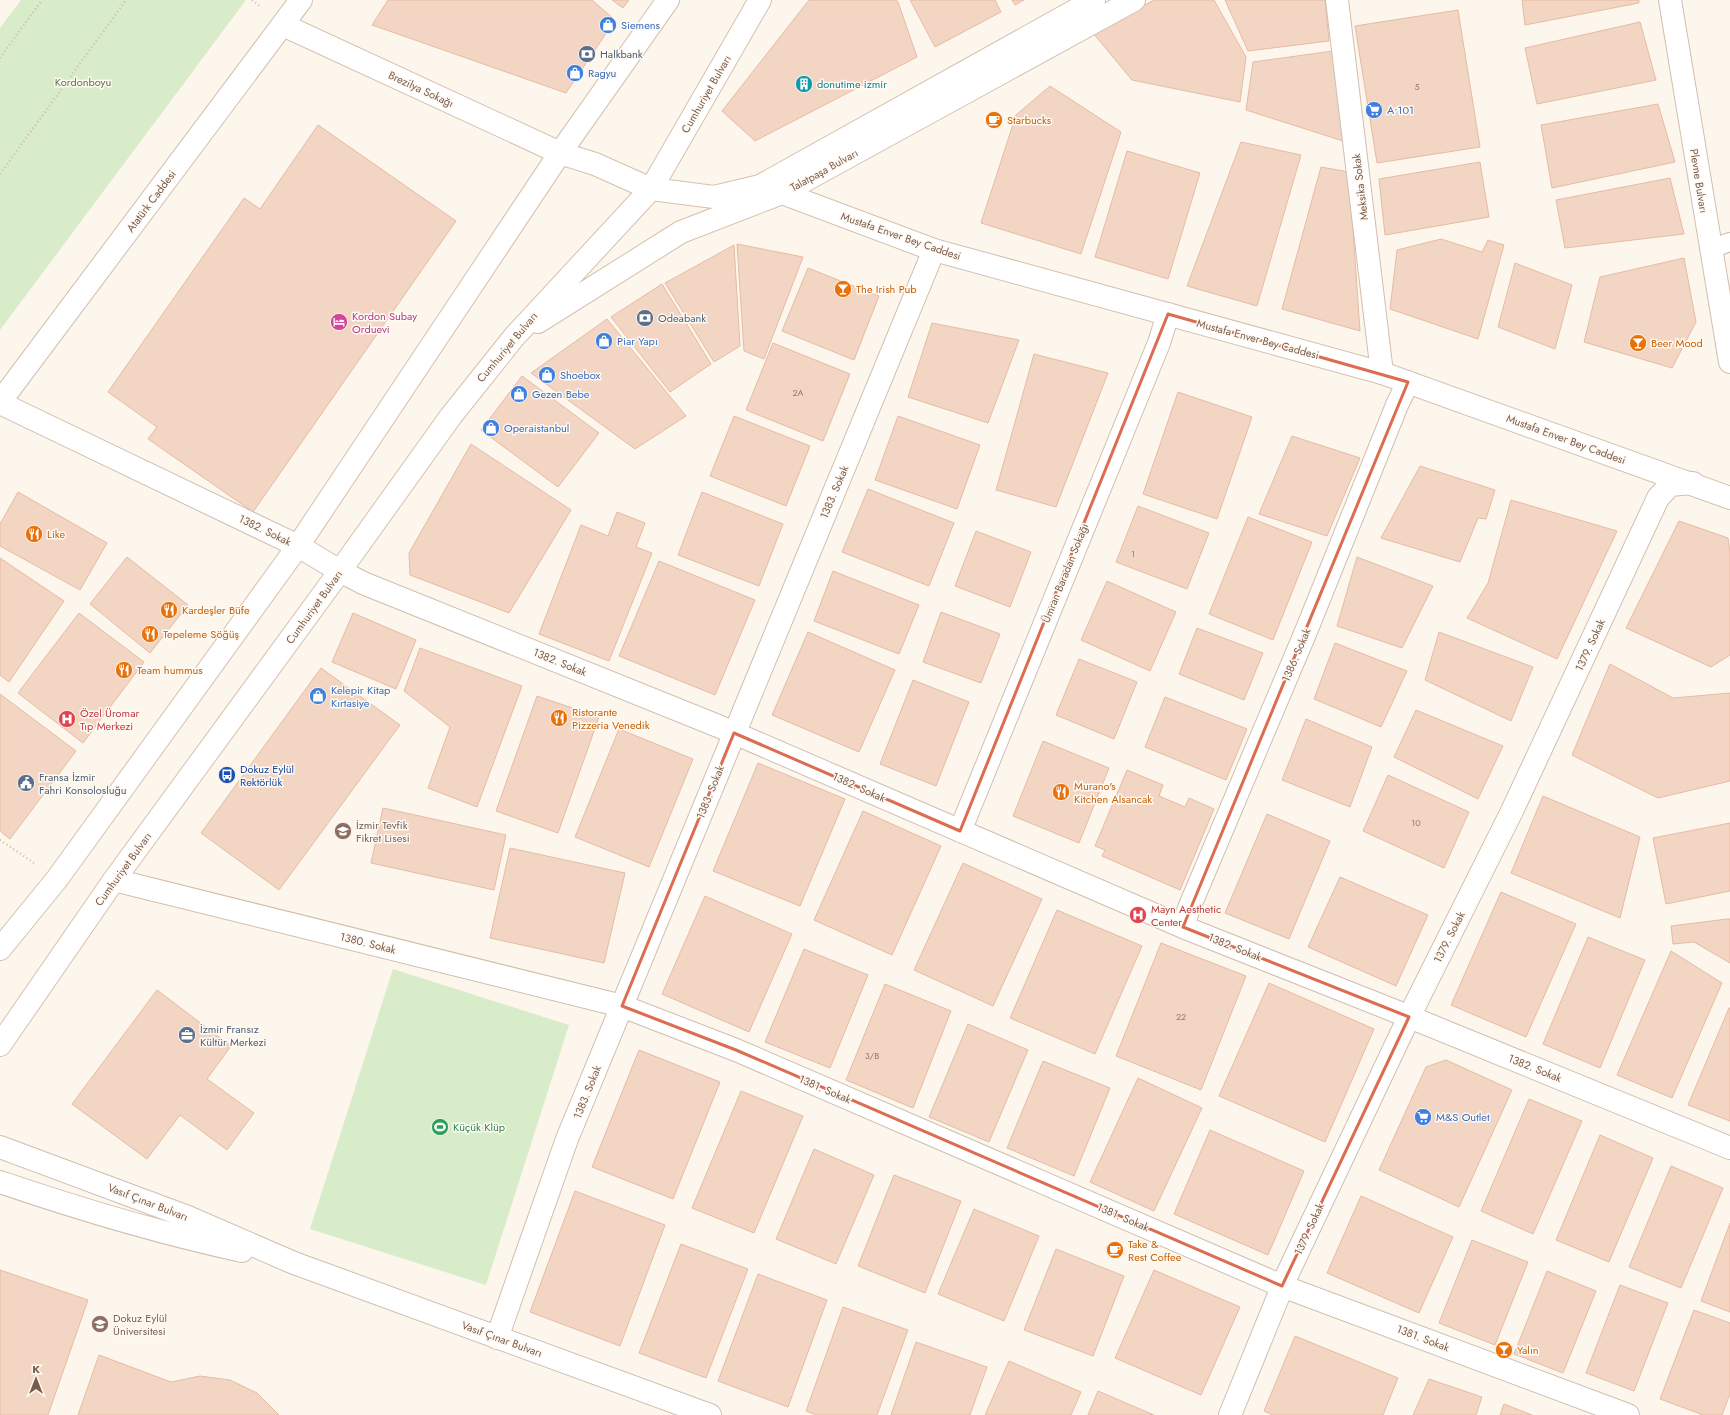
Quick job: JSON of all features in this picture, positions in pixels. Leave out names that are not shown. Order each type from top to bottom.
[{"type":"street","name":"Atatürk Caddesi","points":[[0,402],[301,0]]},
{"type":"street","points":[[0,949],[57,879],[298,546],[560,153],[668,0]]},
{"type":"street","name":"Cumhuriyet Bulvarı","points":[[0,1045],[114,880],[340,572],[451,416],[514,337],[651,188],[760,0]]},
{"type":"street","name":"Talatpaşa Bulvarı","points":[[651,188],[714,197],[760,186],[1094,0]]},
{"type":"street","name":"Talatpaşa Bulvarı","points":[[514,337],[681,232],[782,193],[1134,0]]},
{"type":"street","name":"Meksika Sokak","points":[[1337,0],[1382,373]]},
{"type":"street","name":"Plevne Bulvarı","points":[[1670,0],[1720,246],[1730,362]]},
{"type":"street","name":"Brezilya Sokağı","points":[[283,25],[560,153]]},
{"type":"street","points":[[560,153],[595,164],[651,188]]},
{"type":"street","name":"Mustafa Enver Bey Caddesi","points":[[782,193],[934,250],[1382,373],[1692,483],[1730,498]]},
{"type":"street","name":"1383. Sokak","points":[[498,1338],[567,1139],[934,250]]},
{"type":"street","name":"Ümran Baradan Sokağı","points":[[960,831],[1156,350],[1168,314]]},
{"type":"street","name":"1386. Sokak","points":[[1183,927],[1189,908],[1307,629],[1397,405],[1408,382]]},
{"type":"street","name":"1382. Sokak","points":[[0,402],[298,546],[340,572],[374,588],[734,733],[1183,927],[1409,1016],[1730,1148]]},
{"type":"street","name":"1379. Sokak","points":[[1230,1415],[1282,1286],[1409,1016],[1512,811],[1658,498],[1670,485],[1692,483]]},
{"type":"street","name":"1380. Sokak","points":[[114,880],[622,1006]]},
{"type":"street","name":"1381. Sokak","points":[[622,1006],[736,1050],[1282,1286],[1628,1415]]},
{"type":"street","name":"Vasıf Çınar Bulvarı","points":[[0,1147],[188,1217],[294,1263],[710,1415]]},
{"type":"street","name":"Vasıf Çınar Bulvarı","points":[[0,1182],[62,1203],[186,1239],[294,1263]]},
{"type":"path","points":[[0,58],[42,0]]},
{"type":"path","points":[[0,174],[126,0]]},
{"type":"path","points":[[0,840],[57,879]]},
{"type":"highlighted area","points":[[1168,314],[1408,382],[1183,927],[1409,1017],[1282,1286],[736,1050],[622,1006],[734,733],[960,831]]},
{"type":"green space","name":"Kordonboyu","points":[[21,0],[246,0],[0,330],[0,28]]},
{"type":"green space","name":"Küçük Klüp","points":[[393,969],[569,1025],[486,1285],[310,1229]]},
{"type":"building","points":[[388,0],[592,0],[615,20],[566,93],[372,25]]},
{"type":"building","points":[[612,0],[629,0],[623,8]]},
{"type":"building","name":"donutime izmir","points":[[809,0],[896,0],[917,57],[755,141],[722,111]]},
{"type":"building","points":[[910,0],[995,0],[1001,12],[935,47]]},
{"type":"building","points":[[1012,0],[1024,0],[1015,5]]},
{"type":"building","points":[[1154,0],[1214,0],[1246,57],[1240,102],[1132,80],[1093,33]]},
{"type":"building","points":[[1225,0],[1325,0],[1329,41],[1248,51]]},
{"type":"building","points":[[1522,0],[1639,0],[1639,3],[1525,25]]},
{"type":"building","points":[[1458,10],[1480,147],[1377,163],[1355,26]]},
{"type":"building","points":[[1640,22],[1656,80],[1537,104],[1525,48]]},
{"type":"building","points":[[1333,51],[1343,141],[1246,110],[1253,62]]},
{"type":"building","points":[[1050,86],[1121,132],[1081,254],[981,223],[1016,115]]},
{"type":"building","points":[[1658,104],[1675,162],[1552,188],[1541,125]]},
{"type":"building","points":[[318,125],[456,221],[253,512],[148,439],[157,427],[108,392],[244,198],[260,209]]},
{"type":"building","points":[[1241,142],[1301,155],[1257,306],[1187,286]]},
{"type":"building","points":[[1127,151],[1200,173],[1168,279],[1095,257]]},
{"type":"building","points":[[1480,162],[1489,217],[1385,235],[1379,179]]},
{"type":"building","points":[[1321,167],[1349,172],[1360,331],[1282,309]]},
{"type":"building","points":[[1670,178],[1684,234],[1565,248],[1556,200]]},
{"type":"building","points":[[1441,239],[1482,252],[1488,240],[1504,245],[1478,339],[1390,309],[1397,250]]},
{"type":"building","points":[[737,244],[803,257],[764,359],[744,351]]},
{"type":"building","points":[[734,245],[740,346],[714,362],[665,283]]},
{"type":"building","points":[[1684,258],[1696,322],[1672,368],[1584,342],[1600,277]]},
{"type":"building","points":[[1515,263],[1572,285],[1555,349],[1498,327]]},
{"type":"building","points":[[808,268],[879,296],[854,360],[782,331]]},
{"type":"building","points":[[662,284],[711,364],[670,392],[611,317]]},
{"type":"building","points":[[607,319],[686,416],[635,449],[531,373]]},
{"type":"building","points":[[932,323],[1019,340],[988,423],[908,397]]},
{"type":"building","points":[[773,343],[850,374],[823,441],[746,410]]},
{"type":"building","points":[[1034,354],[1108,373],[1056,507],[996,490]]},
{"type":"building","points":[[522,376],[599,433],[558,487],[481,430]]},
{"type":"building","points":[[1178,392],[1252,417],[1217,519],[1143,494]]},
{"type":"building","points":[[734,416],[810,446],[786,506],[710,476]]},
{"type":"building","points":[[898,416],[980,445],[957,509],[875,480]]},
{"type":"building","points":[[1292,436],[1360,458],[1327,536],[1259,514]]},
{"type":"building","points":[[471,444],[571,510],[509,613],[410,575],[409,553]]},
{"type":"building","points":[[1420,466],[1495,490],[1486,519],[1478,518],[1460,562],[1381,538]]},
{"type":"building","points":[[868,489],[954,523],[929,586],[842,552]]},
{"type":"building","points":[[18,492],[107,543],[80,590],[0,546],[0,524]]},
{"type":"building","points":[[702,492],[783,524],[759,586],[678,555]]},
{"type":"building","points":[[1511,500],[1617,531],[1557,659],[1467,618],[1488,583]]},
{"type":"building","points":[[1138,506],[1209,533],[1187,589],[1116,562]]},
{"type":"building","points":[[617,512],[645,523],[636,547],[652,553],[609,661],[539,634],[581,525],[608,536]]},
{"type":"building","points":[[1248,517],[1312,542],[1273,640],[1209,614]]},
{"type":"building","points":[[1679,521],[1728,538],[1730,552],[1730,655],[1711,667],[1626,628]]},
{"type":"building","points":[[976,531],[1031,552],[1010,607],[955,586]]},
{"type":"building","points":[[127,557],[188,605],[150,653],[90,604]]},
{"type":"building","points":[[1357,557],[1433,586],[1402,648],[1337,626]]},
{"type":"building","points":[[0,558],[64,601],[9,682],[0,675]]},
{"type":"building","points":[[659,561],[755,600],[715,695],[619,656]]},
{"type":"building","points":[[833,571],[919,605],[899,654],[814,621]]},
{"type":"building","points":[[1107,581],[1176,612],[1150,671],[1081,640]]},
{"type":"building","points":[[941,612],[1000,634],[981,683],[923,662]]},
{"type":"building","points":[[79,613],[144,662],[83,743],[18,693]]},
{"type":"building","points":[[353,613],[416,640],[396,689],[332,662]]},
{"type":"building","points":[[1197,628],[1263,653],[1244,700],[1179,674]]},
{"type":"building","points":[[808,632],[895,670],[859,752],[772,715]]},
{"type":"building","points":[[1439,632],[1533,667],[1511,721],[1425,680]]},
{"type":"building","points":[[1335,643],[1407,671],[1381,727],[1314,699]]},
{"type":"building","points":[[420,648],[522,686],[477,807],[428,788],[450,727],[404,691]]},
{"type":"building","points":[[1079,659],[1137,682],[1114,739],[1056,715]]},
{"type":"building","points":[[1610,664],[1673,698],[1730,693],[1730,781],[1658,798],[1572,755]]},
{"type":"building","points":[[321,668],[400,725],[279,890],[201,833]]},
{"type":"building","points":[[913,680],[969,702],[936,786],[880,764]]},
{"type":"building","name":"Fransa İzmir Fahri Konsolosluğu","points":[[0,694],[76,751],[10,839],[0,831]]},
{"type":"building","points":[[537,696],[599,717],[558,833],[496,811]]},
{"type":"building","points":[[1165,697],[1247,729],[1226,780],[1145,747]]},
{"type":"building","points":[[1416,710],[1503,746],[1478,799],[1394,757]]},
{"type":"building","points":[[1306,719],[1372,747],[1350,807],[1282,780]]},
{"type":"building","points":[[619,729],[693,759],[649,867],[575,837]]},
{"type":"building","name":"Murano's Kitchen Alsancak","points":[[1043,741],[1109,768],[1079,843],[1013,816]]},
{"type":"building","points":[[758,763],[845,799],[800,906],[713,871]]},
{"type":"building","points":[[1127,770],[1163,785],[1159,796],[1185,807],[1189,798],[1214,809],[1180,890],[1102,856],[1105,850],[1095,846]]},
{"type":"building","points":[[1388,775],[1469,812],[1444,868],[1363,831]]},
{"type":"building","points":[[1543,796],[1640,837],[1620,918],[1511,873]]},
{"type":"building","points":[[383,808],[506,835],[494,890],[371,863]]},
{"type":"building","points":[[863,811],[941,846],[892,955],[814,920]]},
{"type":"building","points":[[1267,814],[1330,841],[1289,939],[1225,913]]},
{"type":"building","points":[[1730,823],[1730,891],[1666,904],[1653,838]]},
{"type":"building","points":[[510,848],[625,873],[604,963],[490,938]]},
{"type":"building","points":[[963,863],[1042,899],[993,1006],[914,970]]},
{"type":"building","points":[[1340,877],[1428,915],[1396,986],[1308,947]]},
{"type":"building","points":[[1501,892],[1576,924],[1526,1037],[1451,1005]]},
{"type":"building","points":[[705,896],[792,934],[749,1032],[662,994]]},
{"type":"building","points":[[1057,910],[1142,946],[1095,1054],[1010,1018]]},
{"type":"building","points":[[1730,919],[1730,963],[1694,942],[1673,944],[1671,926]]},
{"type":"building","points":[[1588,937],[1645,960],[1600,1068],[1543,1044]]},
{"type":"building","points":[[1161,943],[1246,976],[1201,1090],[1116,1056]]},
{"type":"building","points":[[804,949],[868,975],[830,1068],[765,1042]]},
{"type":"building","points":[[1671,951],[1722,983],[1672,1098],[1617,1075]]},
{"type":"building","points":[[1269,983],[1374,1029],[1325,1142],[1219,1096]]},
{"type":"building","points":[[885,984],[951,1011],[913,1108],[846,1080]]},
{"type":"building","points":[[157,990],[231,1046],[207,1079],[254,1113],[227,1150],[180,1115],[147,1159],[72,1104]]},
{"type":"building","points":[[1730,1008],[1730,1121],[1688,1105]]},
{"type":"building","points":[[968,1024],[1028,1050],[989,1142],[929,1117]]},
{"type":"building","points":[[639,1050],[720,1082],[673,1199],[592,1167]]},
{"type":"building","points":[[1446,1060],[1512,1090],[1459,1207],[1379,1170],[1426,1067]]},
{"type":"building","points":[[1043,1061],[1110,1088],[1074,1176],[1007,1148]]},
{"type":"building","points":[[1138,1078],[1202,1108],[1154,1211],[1090,1182]]},
{"type":"building","points":[[741,1091],[803,1116],[754,1233],[692,1208]]},
{"type":"building","points":[[1529,1099],[1582,1121],[1533,1234],[1481,1211]]},
{"type":"building","points":[[1210,1130],[1304,1171],[1268,1255],[1174,1214]]},
{"type":"building","points":[[1600,1135],[1653,1158],[1609,1262],[1556,1240]]},
{"type":"building","points":[[814,1149],[874,1175],[836,1264],[776,1239]]},
{"type":"building","points":[[1671,1166],[1723,1188],[1681,1288],[1629,1267]]},
{"type":"building","points":[[894,1175],[961,1201],[925,1293],[858,1266]]},
{"type":"building","points":[[575,1191],[665,1225],[620,1346],[530,1312]]},
{"type":"building","points":[[1361,1196],[1453,1237],[1419,1313],[1327,1273]]},
{"type":"building","points":[[974,1209],[1039,1236],[1004,1321],[938,1294]]},
{"type":"building","points":[[1730,1223],[1730,1312],[1701,1301]]},
{"type":"building","points":[[1472,1240],[1528,1262],[1495,1345],[1439,1323]]},
{"type":"building","points":[[681,1244],[748,1269],[706,1378],[639,1353]]},
{"type":"building","points":[[1056,1249],[1124,1276],[1093,1356],[1024,1330]]},
{"type":"building","points":[[0,1270],[88,1300],[48,1415],[0,1415]]},
{"type":"building","points":[[1154,1270],[1240,1307],[1201,1395],[1115,1358]]},
{"type":"building","points":[[1547,1271],[1596,1291],[1563,1373],[1514,1354]]},
{"type":"building","points":[[758,1274],[827,1300],[788,1407],[718,1381]]},
{"type":"building","points":[[1620,1285],[1668,1303],[1634,1391],[1586,1373]]},
{"type":"building","points":[[843,1307],[908,1330],[877,1415],[816,1415],[806,1411]]},
{"type":"building","points":[[1694,1310],[1730,1323],[1730,1394],[1722,1415],[1703,1415],[1660,1399]]},
{"type":"building","points":[[1295,1336],[1398,1378],[1383,1415],[1273,1415],[1264,1411]]},
{"type":"building","points":[[916,1342],[987,1367],[970,1415],[891,1415]]},
{"type":"building","points":[[99,1355],[171,1382],[200,1376],[230,1380],[257,1393],[279,1415],[78,1415]]},
{"type":"building","points":[[1009,1361],[1081,1392],[1071,1415],[985,1415]]},
{"type":"building","points":[[1429,1379],[1482,1397],[1476,1415],[1413,1415]]},
{"type":"building","points":[[1098,1391],[1154,1415],[1088,1415]]},
{"type":"building","points":[[1504,1404],[1532,1415],[1500,1415]]},
{"type":"place","name":"Siemens","points":[[608,25]]},
{"type":"place","name":"Halkbank","points":[[587,54]]},
{"type":"place","name":"Ragyu","points":[[575,73]]},
{"type":"place","name":"donutime izmir","points":[[804,84]]},
{"type":"place","name":"A•101","points":[[1374,110]]},
{"type":"place","name":"Starbucks","points":[[994,120]]},
{"type":"place","name":"The Irish Pub","points":[[843,289]]},
{"type":"place","name":"Odeabank","points":[[645,318]]},
{"type":"place","name":"Kordon Subay Orduevi","points":[[339,322]]},
{"type":"place","name":"Piar Yapı","points":[[604,341]]},
{"type":"place","name":"Beer Mood","points":[[1638,343]]},
{"type":"place","name":"Shoebox","points":[[547,375]]},
{"type":"place","name":"Gezen Bebe","points":[[519,394]]},
{"type":"place","name":"Operaistanbul","points":[[491,428]]},
{"type":"place","name":"Like","points":[[34,534]]},
{"type":"place","name":"Kardeşler Büfe","points":[[169,610]]},
{"type":"place","name":"Tepeleme Söğüş","points":[[150,634]]},
{"type":"place","name":"Team hummus","points":[[124,670]]},
{"type":"place","name":"Kelepir Kitap Kırtasiye","points":[[318,696]]},
{"type":"place","name":"Ristorante Pizzeria Venedik","points":[[559,718]]},
{"type":"place","name":"Özel Üromar Tıp Merkezi","points":[[67,719]]},
{"type":"place","name":"Dokuz Eylül Rektörlük","points":[[227,775]]},
{"type":"place","name":"Fransa İzmir Fahri Konsolosluğu","points":[[26,783]]},
{"type":"place","name":"Murano's Kitchen Alsancak","points":[[1061,792]]},
{"type":"place","name":"İzmir Tevfik Fikret Lisesi","points":[[343,831]]},
{"type":"place","name":"Mayn Aesthetic Center","points":[[1138,915]]},
{"type":"place","name":"İzmir Fransız Kültür Merkezi","points":[[187,1035]]},
{"type":"place","name":"M&S Outlet","points":[[1423,1117]]},
{"type":"place","name":"Küçük Klüp","points":[[440,1127]]},
{"type":"place","name":"Take & Rest Coffee","points":[[1115,1250]]},
{"type":"place","name":"Dokuz Eylül Üniversitesi","points":[[100,1324]]},
{"type":"place","name":"Yalın","points":[[1504,1350]]}]
